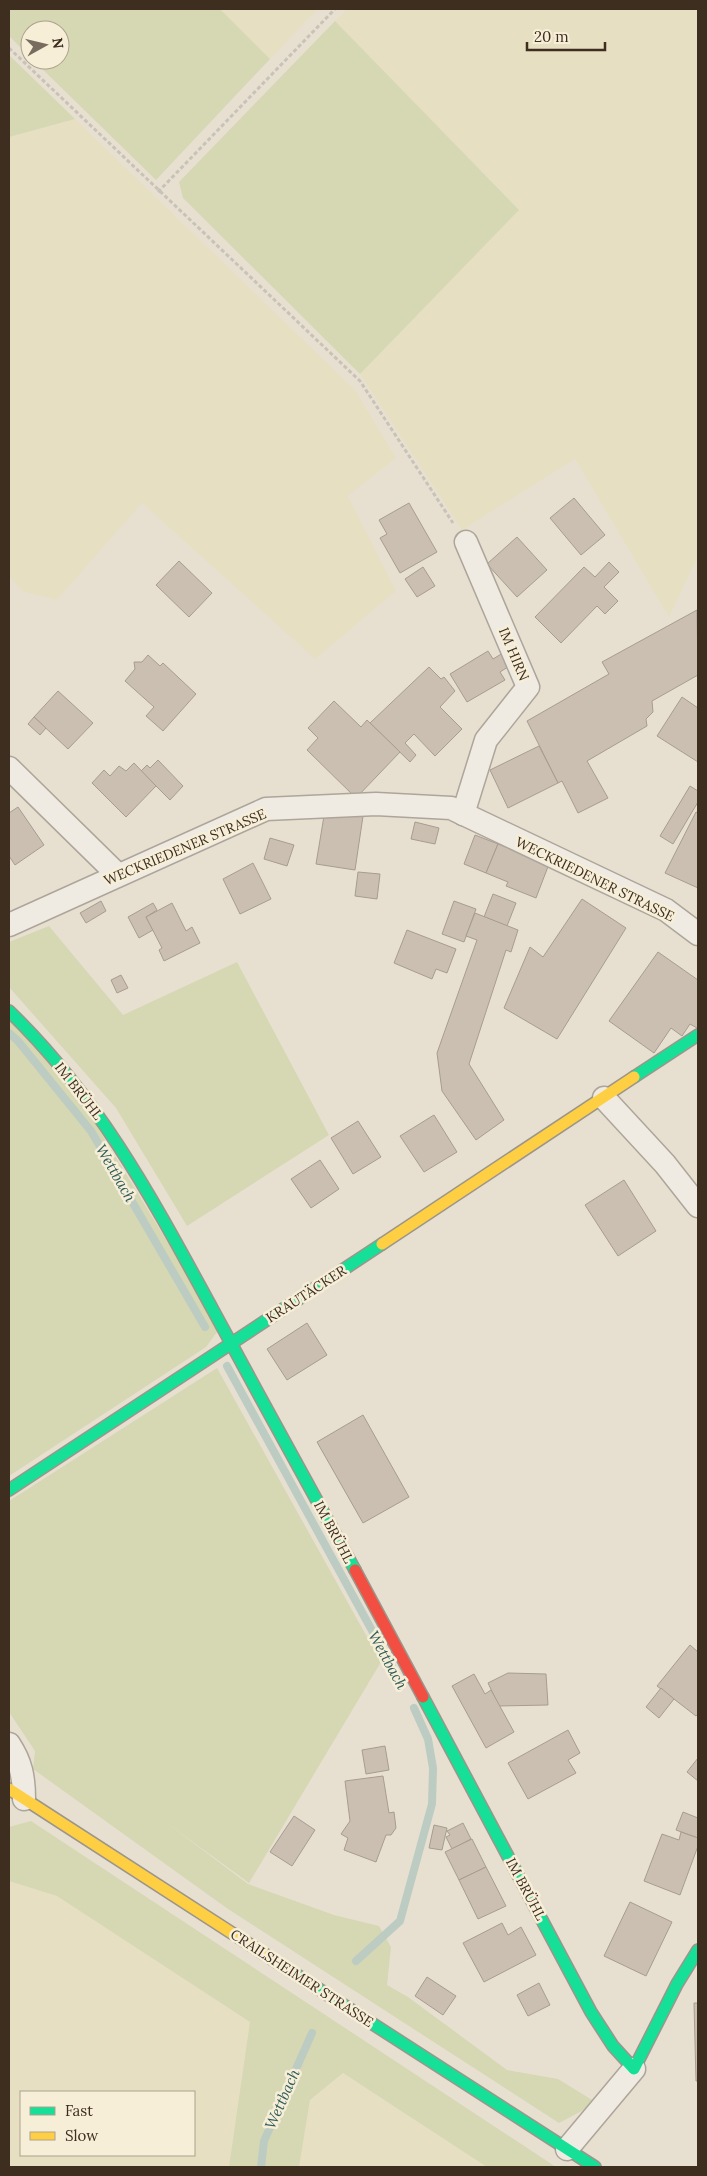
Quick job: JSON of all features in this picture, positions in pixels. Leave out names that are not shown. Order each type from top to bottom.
[{"type":"street","name":"IM HIRN","points":[[463,814],[486,740],[528,687],[466,542]]},
{"type":"street","points":[[9,768],[118,875]]},
{"type":"street","name":"WECKRIEDENER STRASSE","points":[[9,925],[266,810],[376,804],[452,808],[666,910],[698,934]]},
{"type":"street","name":"IM BRÜHL","points":[[9,1011],[42,1044],[96,1110],[149,1193],[394,1642],[591,2012],[613,2046],[634,2069]]},
{"type":"street","name":"KRAUTÄCKER","points":[[9,1490],[698,1035]]},
{"type":"street","points":[[604,1098],[665,1164],[698,1206]]},
{"type":"street","points":[[9,1744],[19,1759],[24,1777],[17,1794]]},
{"type":"street","name":"CRAILSHEIMER STRASSE","points":[[17,1794],[595,2167]]},
{"type":"street","points":[[567,2149],[634,2069],[677,1984],[698,1950]]},
{"type":"path","points":[[158,192],[335,9]]},
{"type":"path","points":[[9,48],[158,192],[360,381],[466,542]]},
{"type":"shaded area","points":[[220,9],[318,9],[270,59]]},
{"type":"shaded area","points":[[347,9],[698,9],[698,556],[669,617],[575,459],[462,530],[360,374],[519,210],[335,21]]},
{"type":"shaded area","points":[[75,119],[356,391],[396,458],[348,496],[396,591],[315,659],[142,503],[57,600],[22,591],[9,576],[9,137]]},
{"type":"shaded area","points":[[9,1881],[57,1896],[250,2022],[229,2167],[9,2167]]},
{"type":"shaded area","points":[[343,2073],[487,2167],[299,2167],[310,2100]]},
{"type":"green space","points":[[9,9],[220,9],[270,59],[156,180],[43,70],[70,70],[70,20],[20,20],[20,47],[9,36]]},
{"type":"green space","points":[[335,21],[519,210],[360,374],[183,198],[179,182]]},
{"type":"green space","points":[[9,55],[20,66],[20,70],[24,70],[75,119],[9,137]]},
{"type":"green space","points":[[49,926],[123,1015],[237,962],[329,1135],[187,1226],[116,1108],[9,987],[9,942]]},
{"type":"green space","points":[[9,1014],[65,1074],[220,1328],[206,1347],[9,1476]]},
{"type":"green space","points":[[217,1368],[381,1662],[249,1883],[164,1821],[248,1884],[334,1915],[379,1926],[391,1947],[387,1985],[408,1997],[507,2070],[558,2079],[597,2103],[559,2123],[228,1909],[33,1769],[35,1751],[9,1712],[9,1501]]},
{"type":"green space","points":[[31,1821],[556,2167],[487,2167],[343,2073],[310,2100],[299,2167],[229,2167],[250,2022],[57,1896],[9,1881],[9,1827]]},
{"type":"building","points":[[574,498],[605,535],[581,555],[550,518]]},
{"type":"building","points":[[409,503],[437,552],[400,573],[380,538],[387,534],[379,520]]},
{"type":"building","points":[[517,537],[547,570],[517,597],[487,564]]},
{"type":"building","points":[[179,561],[212,593],[189,617],[156,585]]},
{"type":"building","points":[[609,562],[619,572],[604,587],[618,601],[605,614],[597,606],[561,643],[535,617],[584,567],[595,577]]},
{"type":"building","points":[[423,567],[435,586],[417,597],[405,579]]},
{"type":"building","points":[[697,610],[698,675],[652,701],[653,712],[646,719],[647,726],[587,761],[608,798],[578,813],[562,781],[558,783],[527,721],[609,674],[602,662]]},
{"type":"building","points":[[488,651],[493,659],[503,653],[511,665],[500,672],[505,680],[467,702],[450,674]]},
{"type":"building","points":[[148,655],[160,666],[163,663],[196,694],[163,731],[146,716],[154,707],[125,681],[135,669],[134,662],[142,662]]},
{"type":"building","points":[[429,667],[441,679],[444,677],[455,691],[440,707],[462,729],[435,756],[414,734],[405,743],[416,755],[410,762],[370,723]]},
{"type":"building","points":[[58,691],[93,723],[68,749],[34,717]]},
{"type":"building","points":[[682,697],[698,708],[698,762],[657,736]]},
{"type":"building","points":[[334,701],[361,727],[367,720],[400,752],[356,798],[307,750],[318,738],[308,728]]},
{"type":"building","points":[[34,717],[46,728],[40,735],[28,724]]},
{"type":"building","points":[[539,746],[558,783],[508,808],[490,770]]},
{"type":"building","points":[[158,760],[183,786],[170,800],[141,771],[147,765],[150,768]]},
{"type":"building","points":[[134,763],[156,786],[126,817],[92,783],[104,770],[110,776],[119,766],[126,771]]},
{"type":"building","points":[[690,786],[698,791],[698,802],[673,844],[660,836]]},
{"type":"building","points":[[18,807],[44,845],[15,865],[9,856],[9,813]]},
{"type":"building","points":[[325,810],[363,816],[355,870],[316,864]]},
{"type":"building","points":[[696,812],[698,813],[698,888],[665,873]]},
{"type":"building","points":[[415,822],[439,828],[435,844],[411,839]]},
{"type":"building","points":[[475,835],[498,844],[486,873],[464,864]]},
{"type":"building","points":[[270,838],[294,845],[287,866],[264,859]]},
{"type":"building","points":[[498,844],[549,864],[536,898],[506,886],[508,882],[486,873]]},
{"type":"building","points":[[253,863],[271,899],[240,914],[223,879]]},
{"type":"building","points":[[358,872],[380,874],[377,899],[355,896]]},
{"type":"building","points":[[493,894],[516,903],[507,926],[484,917]]},
{"type":"building","points":[[582,899],[626,928],[557,1039],[504,1008],[530,947],[543,957]]},
{"type":"building","points":[[101,901],[106,911],[86,923],[80,913]]},
{"type":"building","points":[[454,901],[476,909],[464,942],[442,934]]},
{"type":"building","points":[[153,903],[157,910],[146,917],[153,930],[139,938],[128,917]]},
{"type":"building","points":[[172,903],[186,931],[192,927],[200,943],[164,961],[159,950],[162,948],[146,917]]},
{"type":"building","points":[[475,913],[518,930],[511,952],[506,950],[469,1064],[504,1120],[476,1140],[442,1091],[437,1053],[477,940],[466,936]]},
{"type":"building","points":[[407,930],[456,949],[447,973],[436,969],[432,979],[394,963]]},
{"type":"building","points":[[658,952],[698,980],[698,1026],[697,1028],[690,1024],[682,1036],[671,1028],[654,1053],[609,1021]]},
{"type":"building","points":[[121,975],[128,988],[117,993],[111,980]]},
{"type":"building","points":[[434,1115],[457,1152],[424,1172],[400,1136]]},
{"type":"building","points":[[358,1121],[381,1157],[353,1174],[331,1138]]},
{"type":"building","points":[[320,1160],[339,1189],[311,1208],[291,1179]]},
{"type":"building","points":[[624,1180],[656,1231],[618,1256],[585,1205]]},
{"type":"building","points":[[307,1323],[327,1355],[287,1380],[267,1349]]},
{"type":"building","points":[[363,1415],[409,1497],[363,1523],[317,1442]]},
{"type":"building","points":[[690,1645],[698,1652],[698,1714],[696,1716],[657,1686]]},
{"type":"building","points":[[508,1673],[546,1674],[548,1705],[499,1706],[488,1683]]},
{"type":"building","points":[[474,1674],[485,1694],[491,1690],[514,1732],[486,1748],[452,1686]]},
{"type":"building","points":[[661,1688],[674,1699],[659,1718],[646,1707]]},
{"type":"building","points":[[568,1730],[580,1753],[568,1760],[576,1773],[528,1799],[508,1763]]},
{"type":"building","points":[[385,1746],[389,1770],[366,1774],[362,1750]]},
{"type":"building","points":[[698,1758],[698,1781],[687,1772]]},
{"type":"building","points":[[383,1776],[389,1813],[394,1812],[396,1828],[391,1835],[386,1835],[376,1862],[344,1850],[348,1838],[341,1834],[350,1821],[345,1781]]},
{"type":"building","points":[[683,1812],[698,1818],[698,1838],[676,1830]]},
{"type":"building","points":[[294,1816],[315,1830],[292,1866],[270,1852]]},
{"type":"building","points":[[463,1823],[471,1839],[452,1849],[446,1837],[450,1835],[447,1831]]},
{"type":"building","points":[[434,1825],[447,1828],[442,1850],[429,1848]]},
{"type":"building","points":[[681,1832],[698,1838],[698,1846],[680,1895],[644,1881],[662,1834],[679,1840]]},
{"type":"building","points":[[472,1839],[486,1867],[459,1880],[445,1852]]},
{"type":"building","points":[[486,1867],[506,1906],[478,1919],[459,1880]]},
{"type":"building","points":[[630,1902],[672,1922],[646,1976],[604,1956]]},
{"type":"building","points":[[502,1923],[508,1935],[521,1927],[536,1955],[484,1982],[463,1943]]},
{"type":"building","points":[[427,1977],[456,1996],[443,2015],[415,1996]]},
{"type":"building","points":[[539,1983],[550,2005],[528,2016],[517,1995]]},
{"type":"building","points":[[694,2003],[698,2003],[698,2081],[696,2081]]},
{"type":"waterway","name":"Wettbach","points":[[9,1033],[18,1041],[91,1131],[205,1327]]},
{"type":"waterway","name":"Wettbach","points":[[227,1366],[392,1667]]},
{"type":"waterway","name":"Wettbach","points":[[356,1961],[400,1921],[432,1804],[433,1768],[428,1739],[414,1708]]},
{"type":"waterway","name":"Wettbach","points":[[261,2167],[264,2141],[312,2033]]},
{"type":"traffic: fast","points":[[9,1011],[71,1079],[123,1152],[169,1229],[355,1570]]},
{"type":"traffic: fast","points":[[634,1077],[698,1035]]},
{"type":"traffic: fast","points":[[9,1490],[382,1244]]},
{"type":"traffic: fast","points":[[423,1697],[591,2012],[613,2046],[634,2069],[677,1984],[698,1950]]},
{"type":"traffic: fast","points":[[272,1959],[595,2167]]},
{"type":"traffic: slow","points":[[382,1244],[634,1077]]},
{"type":"traffic: slow","points":[[9,1789],[272,1959]]},
{"type":"traffic: jam","points":[[355,1570],[423,1697]]}]
